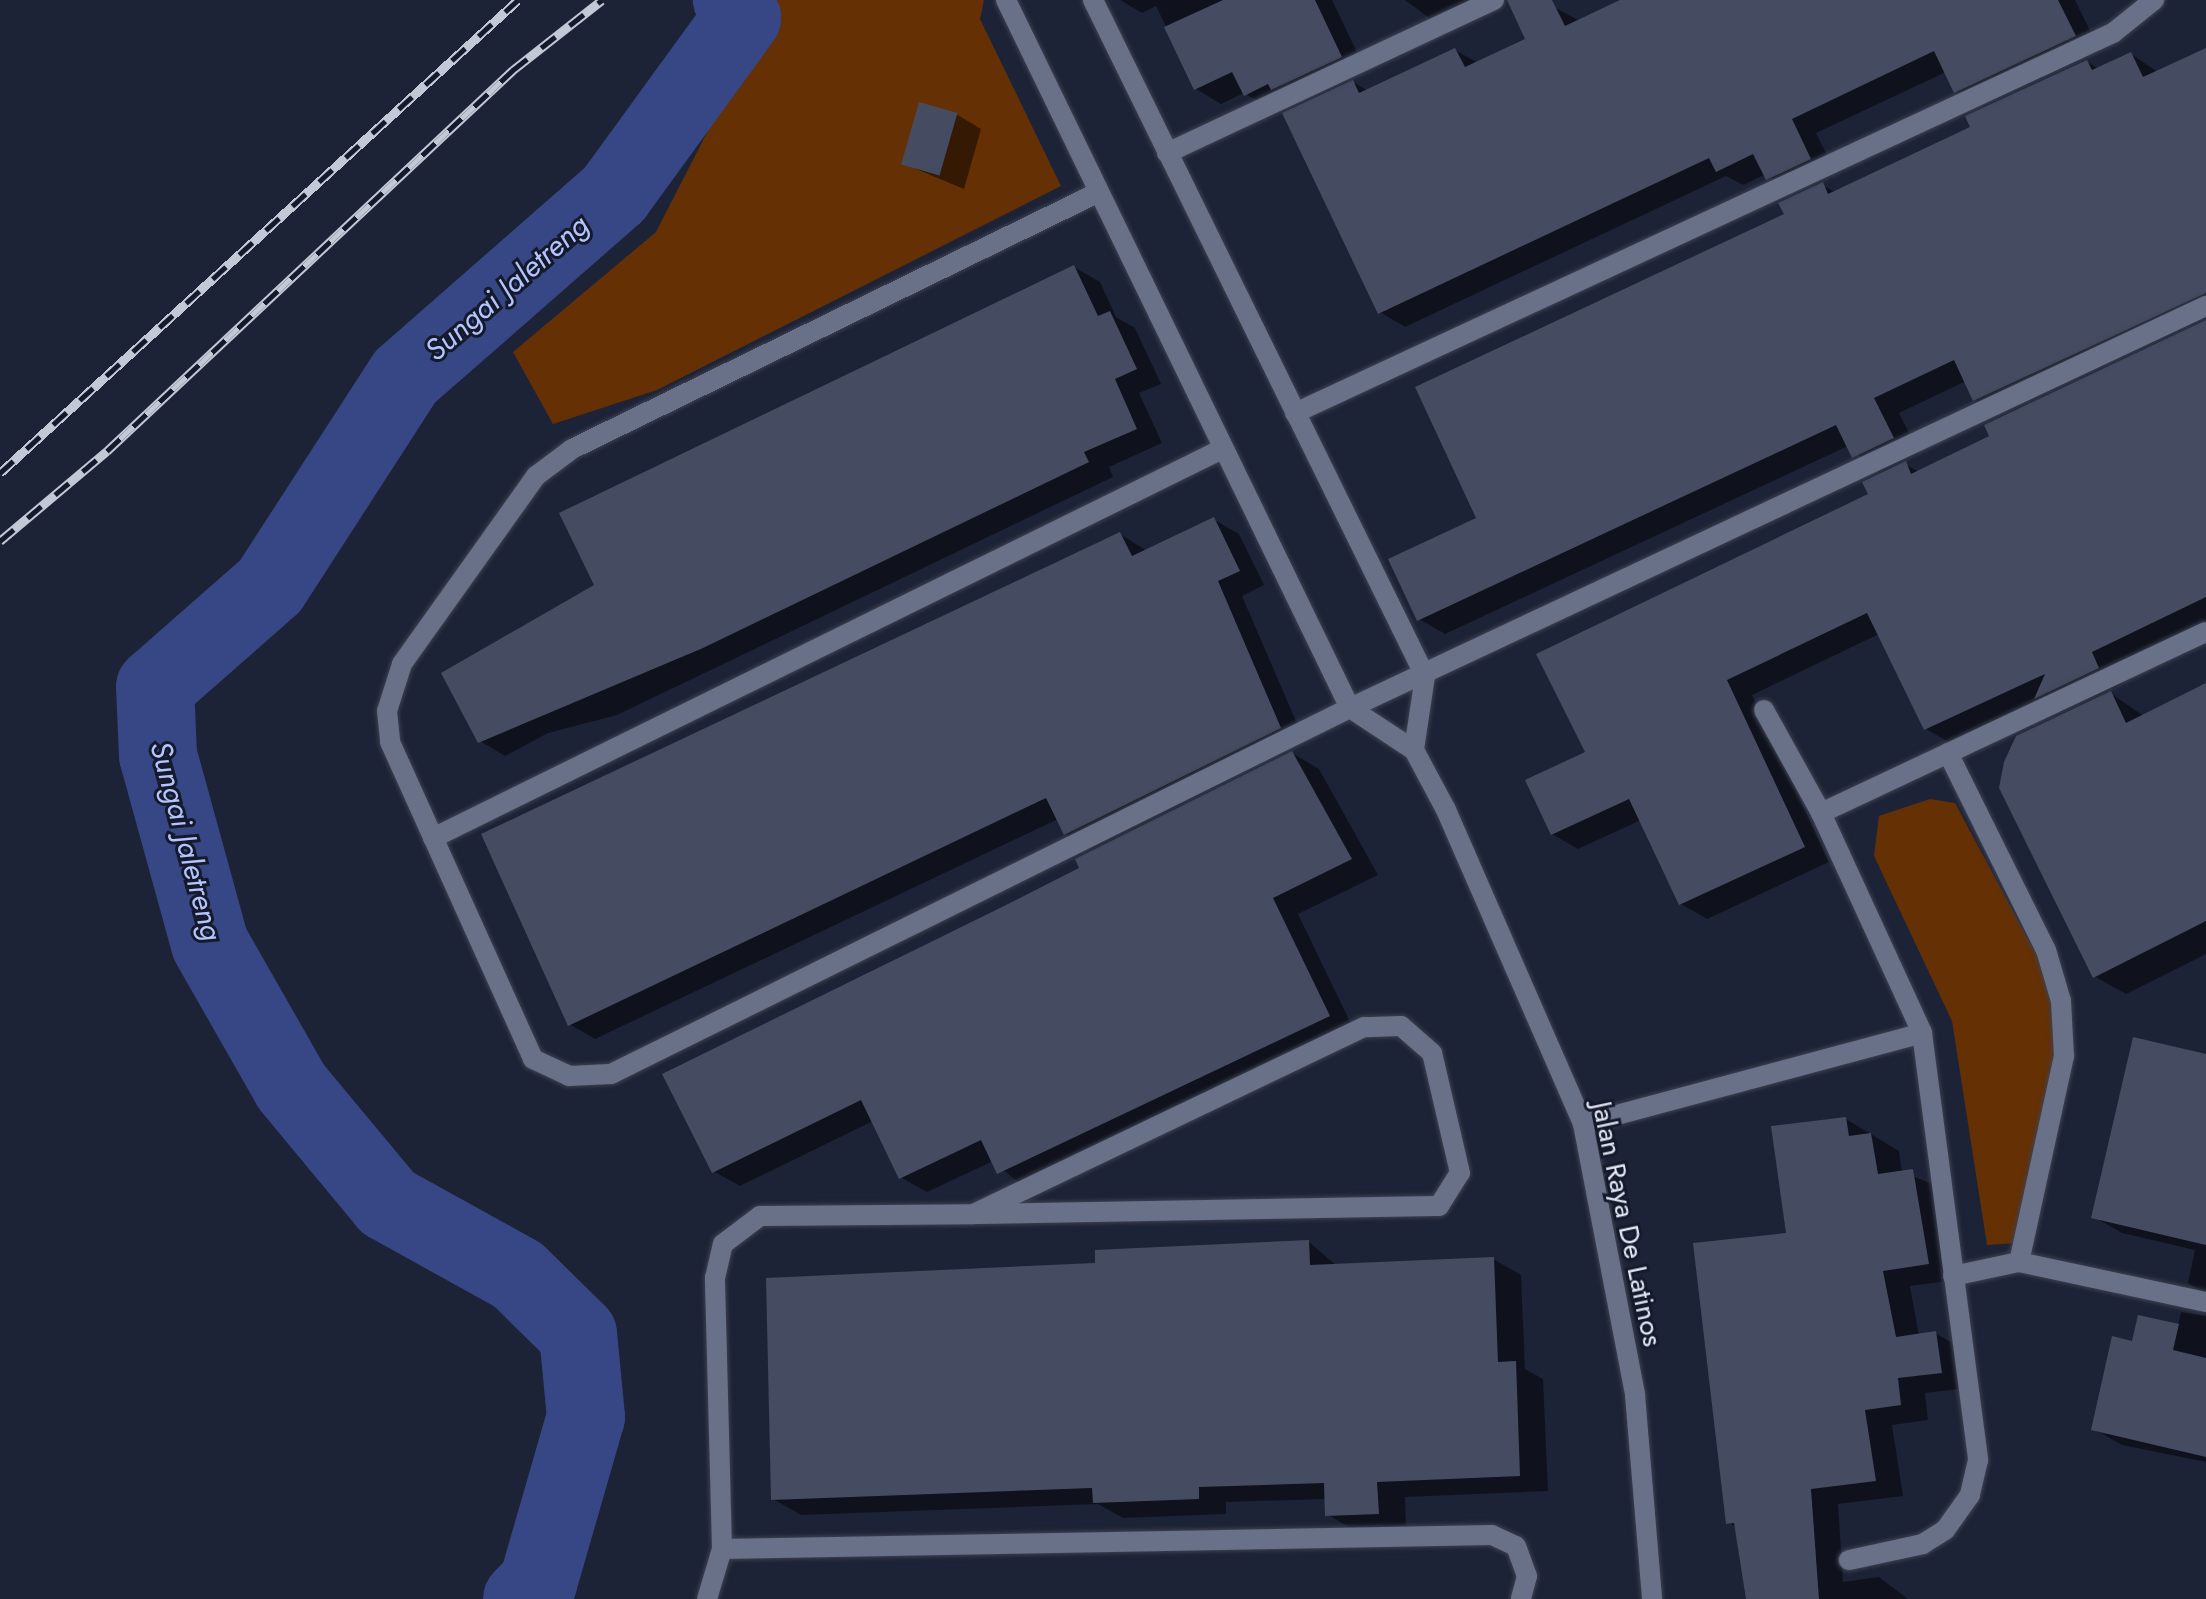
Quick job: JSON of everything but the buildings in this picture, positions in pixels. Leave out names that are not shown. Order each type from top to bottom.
[{"type":"street","points":[[1006,0],[1095,194],[1350,708],[1414,750],[1425,676],[1093,0]]},
{"type":"street","points":[[1167,153],[1494,0]]},
{"type":"street","points":[[1295,413],[2113,33],[2154,0]]},
{"type":"street","points":[[1095,194],[572,449],[536,476],[402,664],[387,711],[390,742],[533,1059],[591,1079],[1350,708],[1425,676],[2206,306]]},
{"type":"street","points":[[433,838],[1220,450]]},
{"type":"street","points":[[1821,813],[2206,632]]},
{"type":"street","points":[[1764,710],[1821,813],[1922,1033],[1978,1460],[1970,1495],[1945,1530],[1923,1544],[1849,1560]]},
{"type":"street","name":"Jalan Raya De Latinos","points":[[1414,750],[1583,1124],[1635,1395],[1652,1599]]},
{"type":"street","points":[[1948,753],[2046,950],[2061,1001],[2064,1056],[2019,1262]]},
{"type":"street","points":[[707,1599],[722,1549],[715,1278],[723,1244],[760,1216],[974,1214],[1439,1206],[1460,1173],[1432,1053],[1401,1026],[1364,1027],[974,1214]]},
{"type":"street","points":[[1583,1124],[1922,1033]]},
{"type":"street","points":[[1953,1276],[2019,1262],[2206,1302]]},
{"type":"street","points":[[722,1549],[1492,1535],[1516,1546],[1527,1576],[1521,1599]]},
{"type":"shaded area","points":[[756,0],[984,0],[980,19],[1061,186],[657,390],[553,424],[513,352],[656,232],[760,29]]},
{"type":"shaded area","points":[[1930,799],[1955,803],[2052,984],[2056,1055],[2030,1242],[1987,1245],[1952,1021],[1874,856],[1879,816]]},
{"type":"waterway","name":"Sungai Jaletreng","points":[[522,1599],[538,1583],[586,1417],[578,1334],[518,1275],[388,1203],[291,1086],[210,944],[158,755],[155,687],[270,586],[405,377],[614,194],[742,18],[732,0]]},
{"type":"railway","points":[[0,473],[518,0]]},
{"type":"railway","points":[[0,541],[107,451],[513,70],[602,0]]}]
